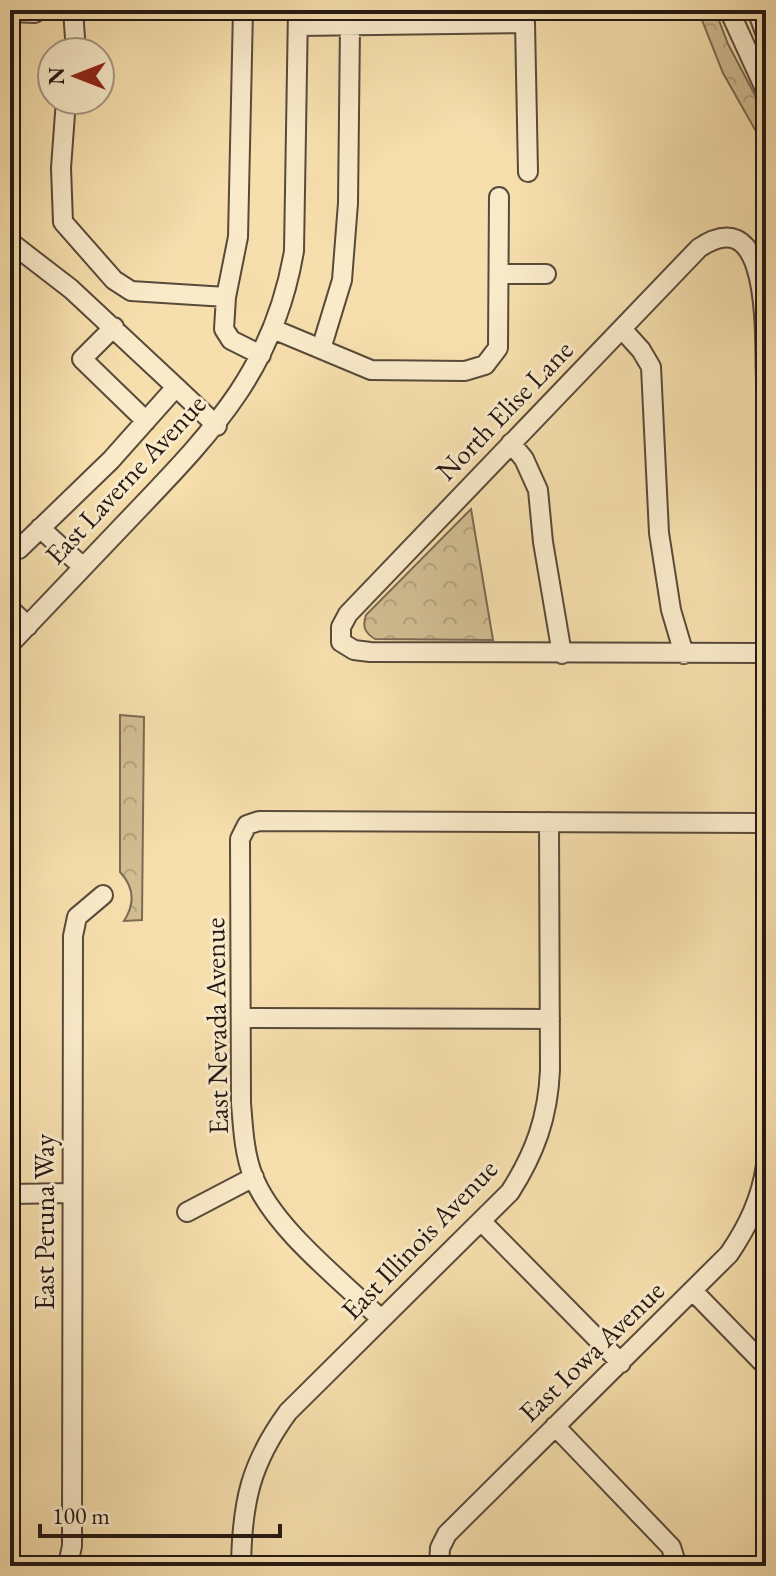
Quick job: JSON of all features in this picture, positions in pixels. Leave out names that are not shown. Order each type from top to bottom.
[{"type":"street","points":[[10,12],[35,13],[35,10]]},
{"type":"street","points":[[73,10],[75,36]]},
{"type":"street","points":[[243,10],[238,237],[226,297],[224,329],[231,340],[261,355]]},
{"type":"street","points":[[729,10],[766,91]]},
{"type":"street","points":[[757,10],[766,35]]},
{"type":"street","points":[[298,18],[350,26],[525,23],[528,172]]},
{"type":"street","name":"East Laverne Avenue","points":[[10,644],[217,426],[261,355],[273,329],[288,286],[297,216],[298,18]]},
{"type":"street","points":[[321,349],[342,280],[348,203],[350,26]]},
{"type":"street","points":[[65,116],[61,168],[63,222],[114,280],[131,291],[226,297]]},
{"type":"street","points":[[273,329],[371,370],[465,371],[485,365],[498,348],[499,197]]},
{"type":"street","name":"North Elise Lane","points":[[562,654],[370,652],[354,650],[341,642],[341,627],[348,614],[699,248],[729,237],[749,246],[755,264],[765,340]]},
{"type":"street","points":[[10,242],[114,327],[217,426]]},
{"type":"street","points":[[499,274],[546,274]]},
{"type":"street","points":[[114,327],[82,359],[146,421]]},
{"type":"street","points":[[622,329],[651,367],[659,533],[669,596],[684,654]]},
{"type":"street","points":[[765,340],[766,379]]},
{"type":"street","points":[[19,549],[176,387]]},
{"type":"street","points":[[511,443],[524,459],[538,490],[543,542],[562,654],[766,653]]},
{"type":"street","points":[[40,528],[83,567]]},
{"type":"street","points":[[10,609],[28,626]]},
{"type":"street","name":"East Nevada Avenue","points":[[381,1319],[281,1219],[254,1177],[245,1141],[241,1103],[240,839],[247,825],[259,821],[549,822]]},
{"type":"street","points":[[549,822],[766,823]]},
{"type":"street","name":"East Illinois Avenue","points":[[241,1566],[246,1496],[255,1465],[288,1412],[482,1222],[510,1192],[528,1164],[548,1104],[549,822]]},
{"type":"street","name":"East Peruna Way","points":[[66,1563],[72,1546],[73,936],[77,917],[103,895]]},
{"type":"street","points":[[242,1018],[550,1019]]},
{"type":"street","name":"East Iowa Avenue","points":[[439,1566],[440,1548],[447,1534],[729,1254],[747,1228],[760,1197],[766,1165]]},
{"type":"street","points":[[187,1212],[254,1177]]},
{"type":"street","points":[[10,1194],[72,1193]]},
{"type":"street","points":[[482,1222],[621,1363]]},
{"type":"street","points":[[693,1291],[766,1366]]},
{"type":"street","points":[[555,1426],[671,1547],[677,1566]]},
{"type":"green space","points":[[698,10],[715,10],[728,44],[766,116],[766,149],[723,73]]},
{"type":"green space","points":[[471,509],[493,640],[372,637],[364,626],[366,615]]},
{"type":"green space","points":[[120,715],[144,717],[142,920],[124,921],[132,896],[120,872]]}]
